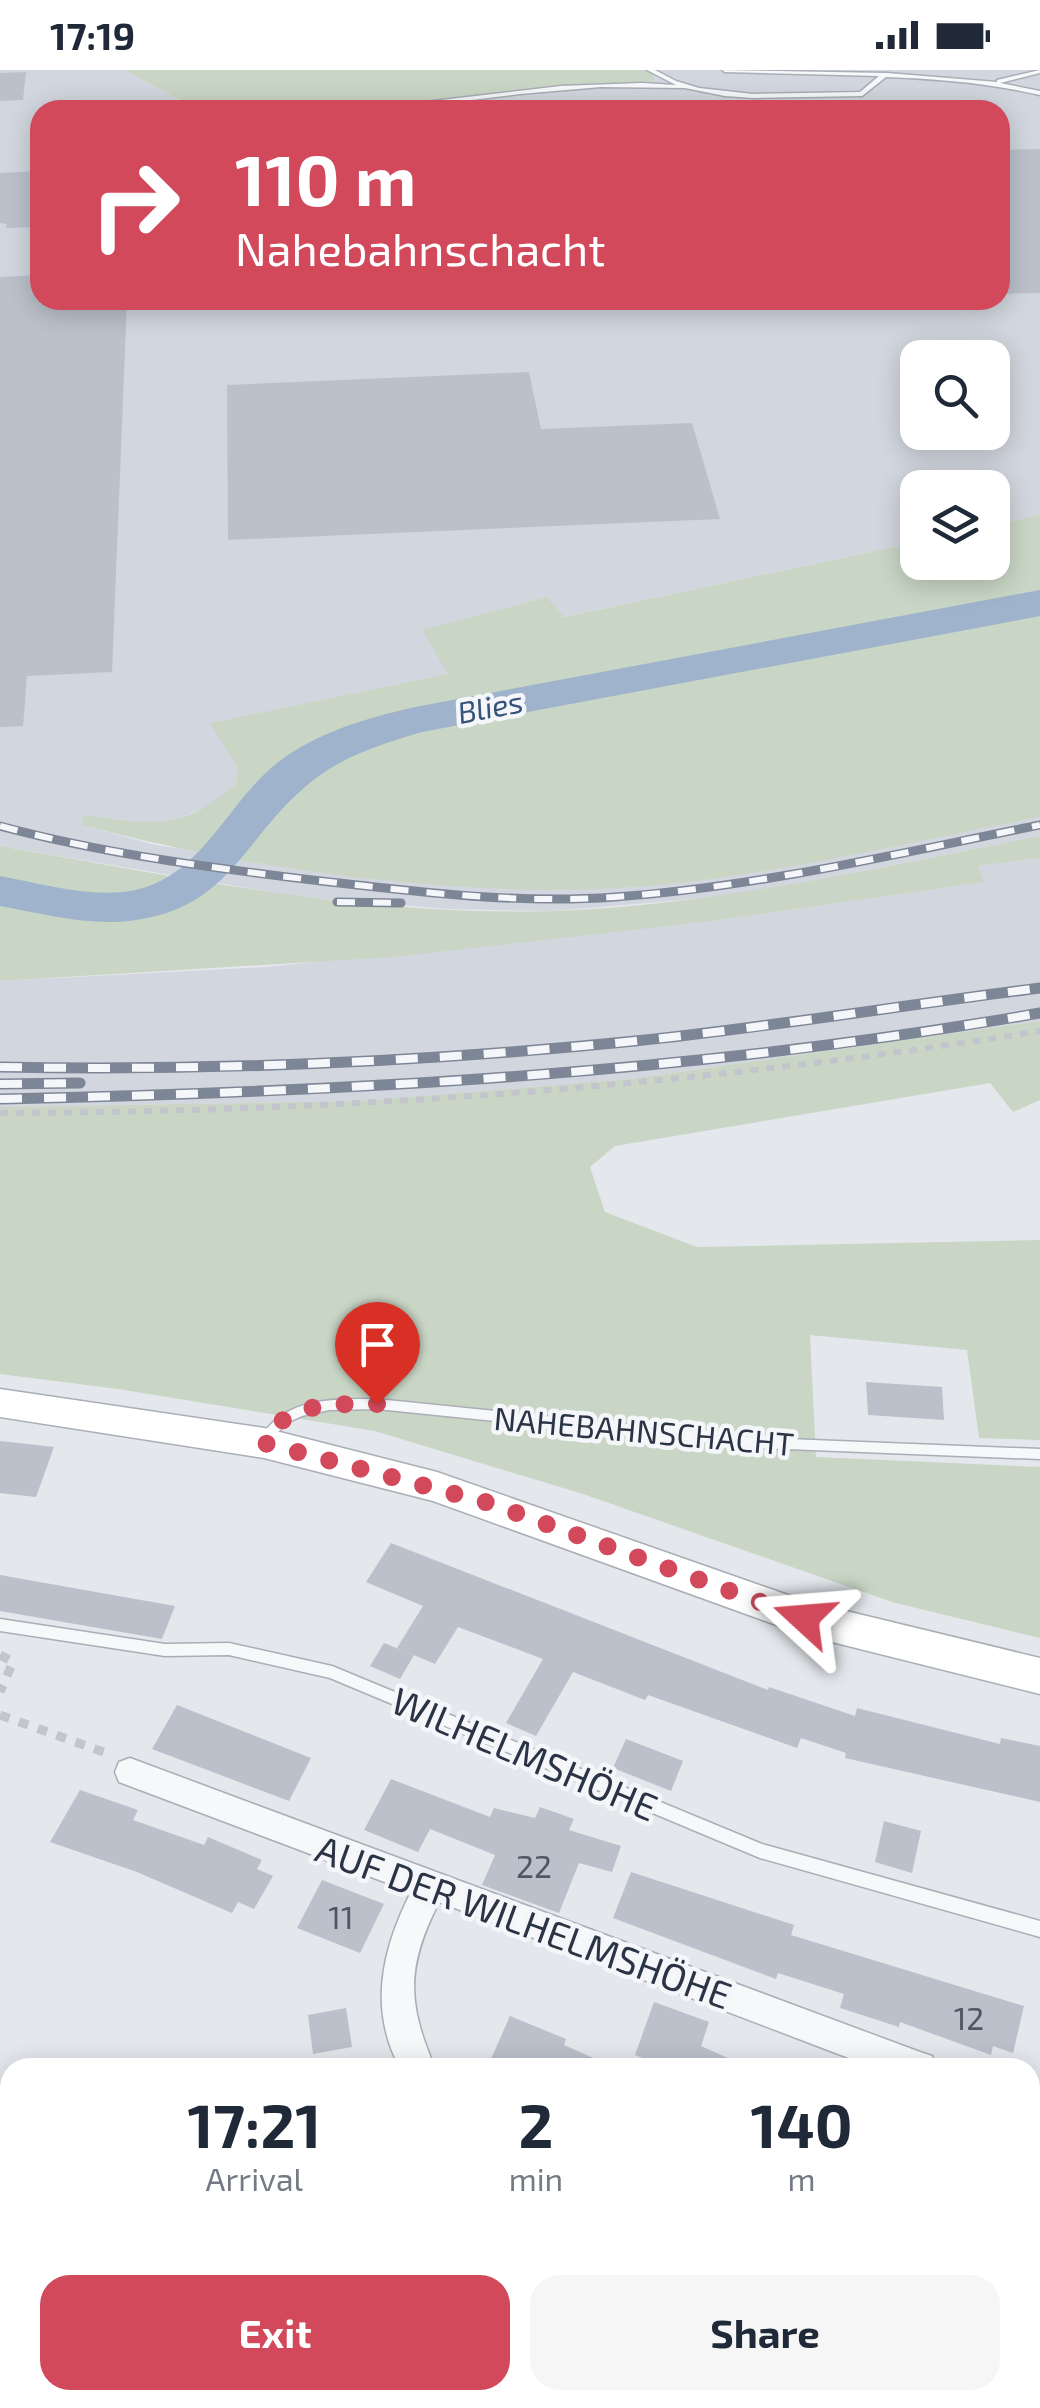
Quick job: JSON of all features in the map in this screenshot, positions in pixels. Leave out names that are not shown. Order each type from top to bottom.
[{"type":"main road","points":[[0,1403],[264,1443],[489,1503],[804,1618],[1040,1676]]},
{"type":"street","name":"AUF DER WILHELMSHÖHE","points":[[130,1772],[893,2058]]},
{"type":"street","points":[[414,2058],[397,2021],[396,1989],[414,1916],[430,1887]]},
{"type":"lane","points":[[650,70],[695,92],[862,94],[884,75]]},
{"type":"lane","points":[[726,70],[999,81],[1040,93]]},
{"type":"lane","points":[[999,81],[1040,71]]},
{"type":"lane","points":[[461,100],[651,84],[682,86]]},
{"type":"lane","name":"NAHEBAHNSCHACHT","points":[[264,1443],[272,1426],[298,1411],[333,1404],[377,1404],[760,1443],[1040,1454]]},
{"type":"lane","name":"WILHELMSHÖHE","points":[[0,1626],[166,1650],[229,1648],[332,1672],[760,1850],[1040,1929]]},
{"type":"path","points":[[0,1114],[227,1110],[536,1089],[910,1053],[1040,1031]]},
{"type":"path","points":[[0,1656],[13,1662],[0,1692]]},
{"type":"path","points":[[0,1716],[121,1759],[130,1772]]},
{"type":"shaded area","points":[[0,70],[124,70],[179,100],[30,100],[30,310],[1010,310],[1010,100],[420,100],[655,81],[651,70],[1040,70],[1040,514],[1010,522],[1010,470],[900,470],[900,546],[563,617],[547,597],[423,630],[449,674],[211,723],[237,766],[236,783],[212,804],[165,825],[83,815],[82,825],[155,845],[302,867],[450,885],[538,889],[623,888],[717,876],[1040,817],[1040,836],[740,895],[553,911],[449,909],[301,897],[0,846]]},
{"type":"shaded area","points":[[1040,858],[1040,1021],[630,1079],[362,1101],[0,1107],[0,981],[266,967],[712,921],[983,882],[977,866]]},
{"type":"green space","points":[[124,70],[651,70],[655,81],[452,100],[180,100]]},
{"type":"green space","points":[[1040,514],[1040,817],[727,877],[557,890],[420,884],[349,876],[210,854],[82,825],[83,815],[147,822],[181,818],[216,799],[236,783],[237,766],[210,723],[448,674],[422,630],[547,597],[564,617],[900,546],[900,580],[1010,580],[1010,522]]},
{"type":"green space","points":[[1040,836],[1040,858],[978,866],[984,882],[712,921],[393,957],[0,981],[0,846],[345,902],[555,911],[739,893]]},
{"type":"green space","points":[[1040,1021],[1040,1100],[1013,1112],[990,1083],[615,1146],[590,1167],[605,1212],[697,1247],[1040,1240],[1040,1440],[979,1438],[967,1350],[810,1335],[816,1457],[1040,1467],[1040,1638],[892,1602],[583,1494],[375,1431],[0,1374],[0,1107],[362,1101],[630,1079]]},
{"type":"building","points":[[26,72],[23,100],[0,101],[0,73]]},
{"type":"building","points":[[1040,149],[1040,293],[1010,294],[1010,150]]},
{"type":"building","points":[[30,172],[30,227],[6,228],[7,224],[0,223],[0,173]]},
{"type":"building","points":[[30,276],[30,310],[127,310],[112,672],[27,676],[23,726],[0,727],[0,277]]},
{"type":"building","points":[[529,372],[541,429],[692,423],[720,519],[228,540],[227,385]]},
{"type":"building","points":[[866,1382],[942,1387],[944,1420],[868,1415]]},
{"type":"building","points":[[0,1441],[54,1447],[36,1497],[0,1493]]},
{"type":"building","points":[[391,1543],[768,1690],[769,1687],[855,1716],[857,1708],[1000,1744],[1001,1738],[1040,1746],[1040,1802],[845,1758],[846,1753],[801,1738],[797,1748],[648,1695],[645,1700],[573,1672],[536,1736],[506,1723],[543,1659],[458,1627],[435,1664],[397,1648],[423,1606],[366,1582]]},
{"type":"building","points":[[0,1575],[175,1606],[162,1639],[0,1611]]},
{"type":"building","points":[[384,1643],[414,1655],[400,1679],[370,1666]]},
{"type":"building","points":[[177,1705],[311,1758],[289,1801],[152,1749]]},
{"type":"building","points":[[626,1739],[683,1761],[671,1791],[613,1768]]},
{"type":"building","points":[[391,1779],[490,1817],[494,1808],[535,1818],[540,1807],[574,1819],[569,1830],[621,1846],[612,1872],[579,1863],[559,1913],[482,1885],[495,1855],[430,1829],[418,1852],[364,1830]]},
{"type":"building","points":[[80,1790],[138,1810],[133,1820],[204,1845],[208,1837],[262,1860],[257,1869],[273,1876],[254,1909],[238,1902],[232,1913],[137,1872],[50,1842]]},
{"type":"building","points":[[884,1821],[921,1831],[912,1873],[875,1862]]},
{"type":"building","points":[[631,1872],[794,1925],[791,1935],[1024,2006],[1013,2053],[993,2046],[991,2055],[900,2022],[899,2027],[840,2008],[844,1994],[778,1973],[776,1979],[613,1918]]},
{"type":"building","points":[[322,1880],[384,1904],[360,1953],[297,1928]]},
{"type":"building","points":[[654,2002],[709,2022],[701,2046],[728,2058],[643,2058],[635,2055]]},
{"type":"building","points":[[346,2008],[352,2047],[313,2054],[308,2015]]},
{"type":"building","points":[[510,2016],[566,2039],[564,2045],[593,2058],[491,2058]]},
{"type":"waterway","name":"Blies","points":[[0,891],[76,904],[115,906],[152,902],[174,894],[211,866],[269,796],[300,767],[346,742],[415,720],[1040,603]]},
{"type":"railway","points":[[0,826],[119,852],[240,871],[431,893],[578,899],[722,885],[1040,825]]},
{"type":"railway","points":[[337,902],[401,903]]},
{"type":"railway","points":[[0,1067],[238,1066],[556,1048],[686,1035],[1040,988]]},
{"type":"railway","points":[[0,1099],[262,1091],[522,1076],[781,1051],[1040,1013]]},
{"type":"railway","points":[[0,1084],[80,1083]]},
{"type":"route","points":[[377,1404],[333,1404],[298,1411],[272,1426],[264,1443],[489,1503],[804,1618]]}]
